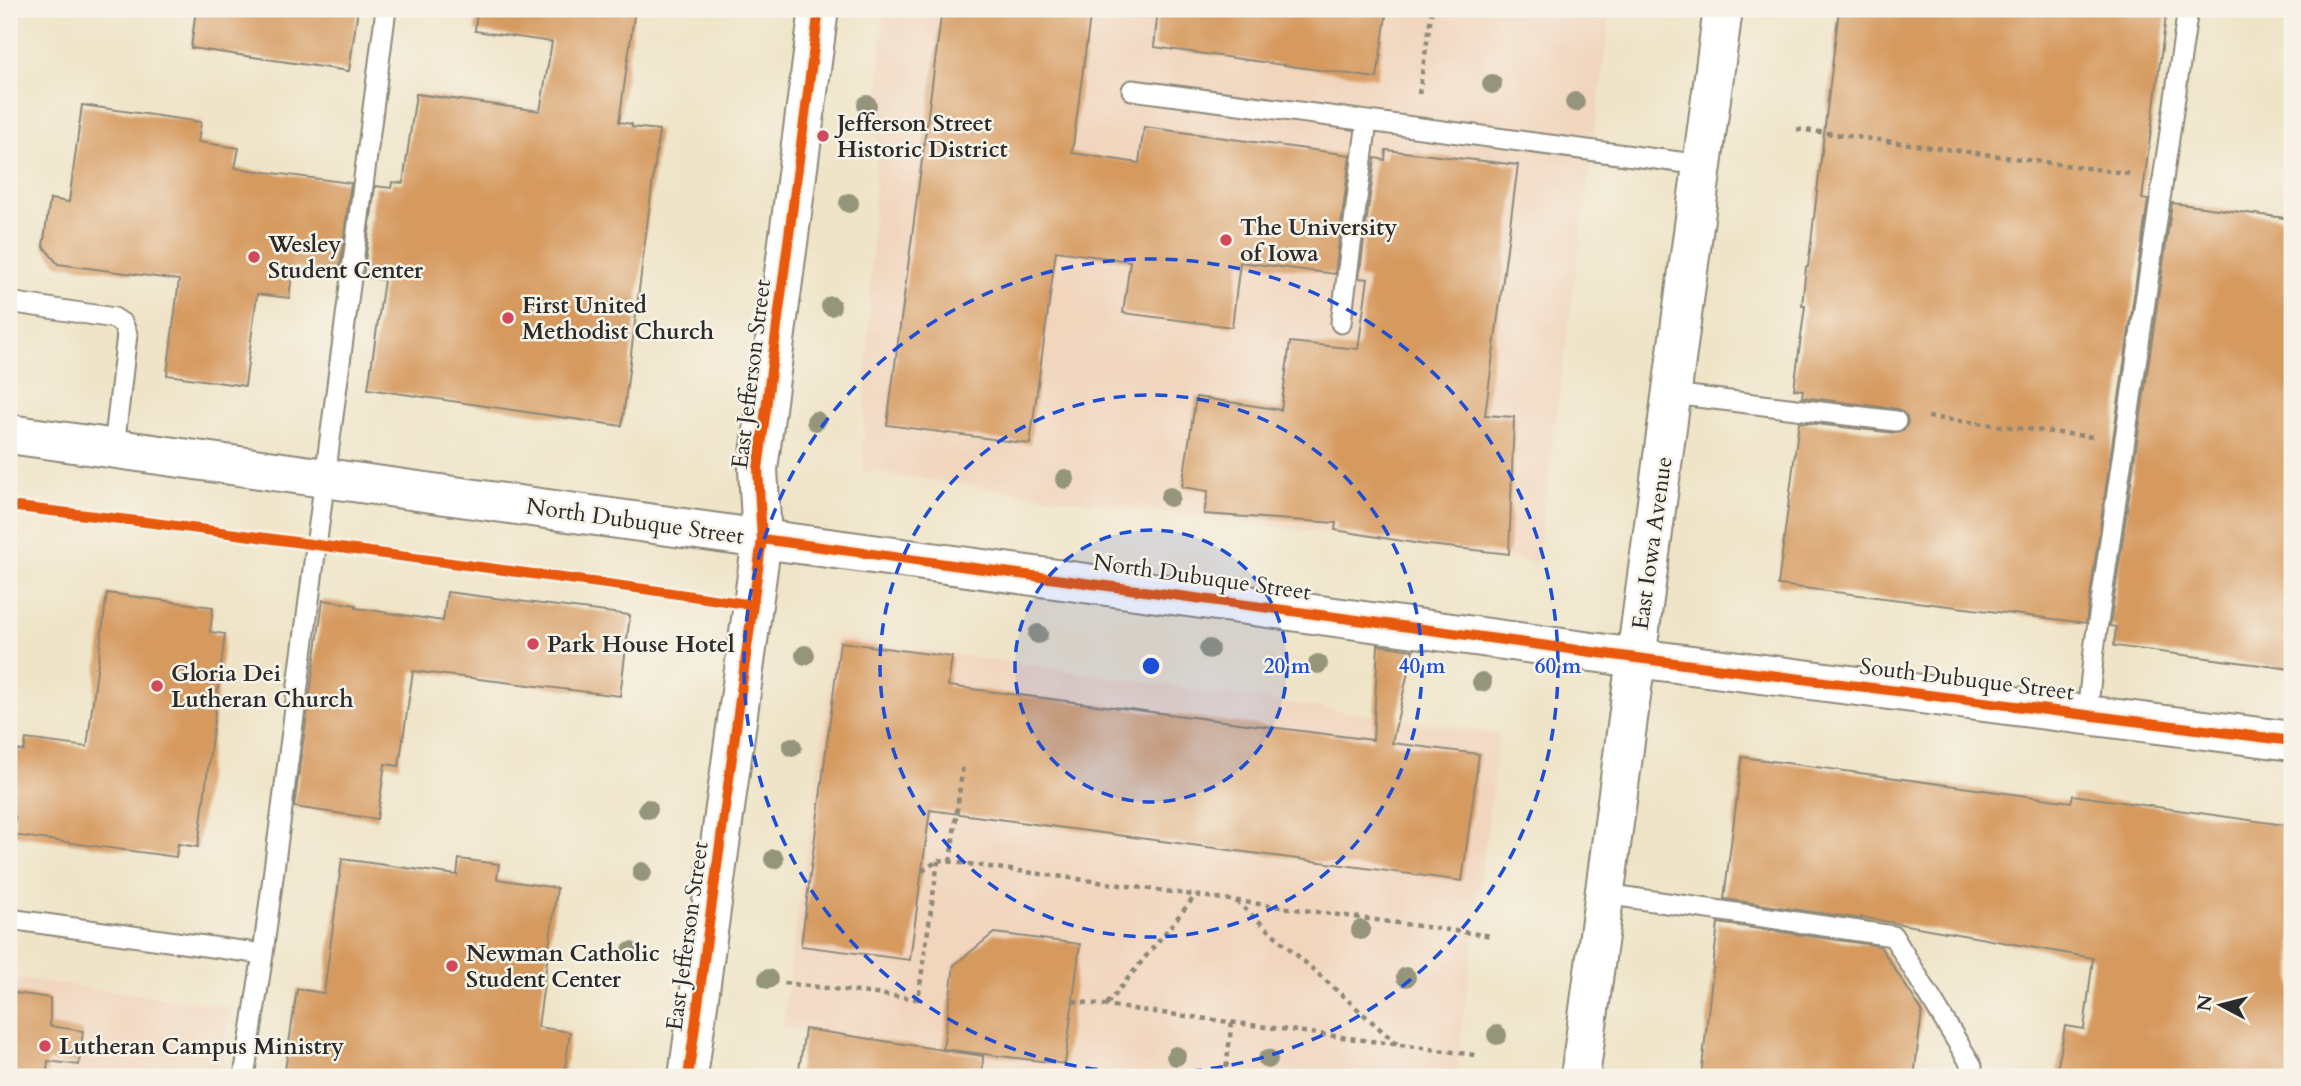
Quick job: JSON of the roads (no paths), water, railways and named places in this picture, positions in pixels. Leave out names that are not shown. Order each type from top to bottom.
[{"type":"street","name":"East Jefferson Street","points":[[688,1077],[762,539],[758,469],[818,9]]},
{"type":"street","name":"East Iowa Avenue","points":[[1580,1077],[1723,9]]},
{"type":"street","name":"North Dubuque Street","points":[[9,434],[1636,658]]},
{"type":"street","name":"South Dubuque Street","points":[[1636,658],[2292,741]]},
{"type":"lane","points":[[244,1077],[263,954],[386,9]]},
{"type":"lane","points":[[2087,715],[2188,9]]},
{"type":"lane","points":[[1132,90],[1702,165]]},
{"type":"lane","points":[[1340,323],[1367,121]]},
{"type":"lane","points":[[9,302],[114,318],[123,324],[127,334],[114,448]]},
{"type":"lane","points":[[1672,394],[1896,421]]},
{"type":"lane","points":[[1605,894],[1893,936],[1972,1066],[1971,1077]]},
{"type":"lane","points":[[9,919],[263,954]]},
{"type":"place","name":"Jefferson Street Historic District","points":[[823,136]]},
{"type":"place","name":"The University of Iowa","points":[[1226,240]]},
{"type":"place","name":"Wesley Student Center","points":[[254,257]]},
{"type":"place","name":"First United Methodist Church","points":[[508,318]]},
{"type":"place","name":"Park House Hotel","points":[[533,644]]},
{"type":"place","name":"Gloria Dei Lutheran Church","points":[[157,686]]},
{"type":"place","name":"Newman Catholic Student Center","points":[[452,966]]},
{"type":"place","name":"Lutheran Campus Ministry","points":[[45,1046]]}]
